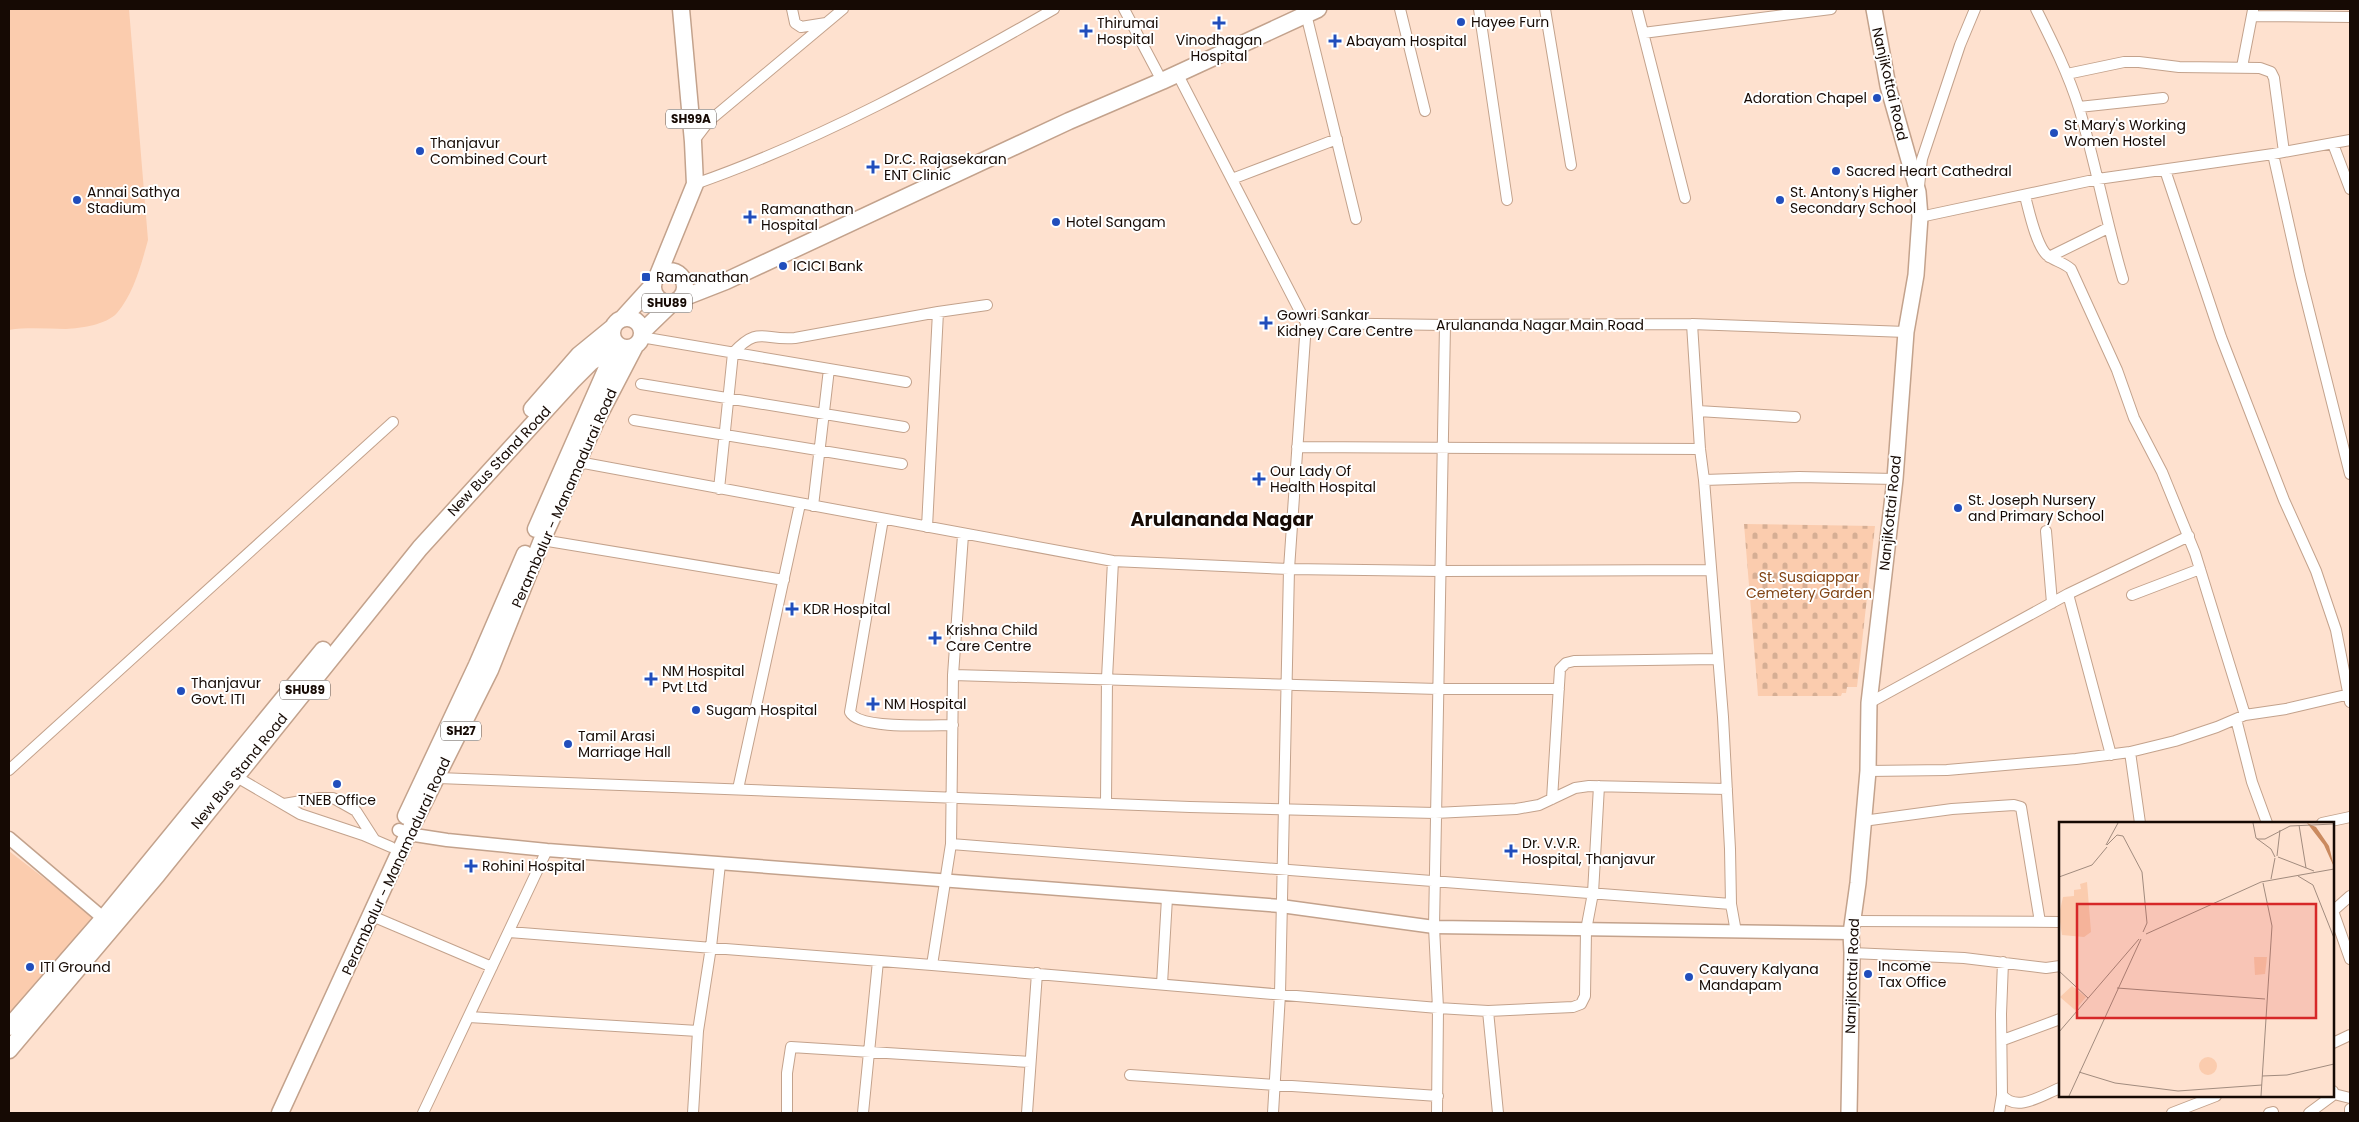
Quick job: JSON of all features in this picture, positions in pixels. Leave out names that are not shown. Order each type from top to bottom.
[{"type":"main road","name":"SH99A","points":[[656,280],[695,184],[693,142],[680,9]]},
{"type":"main road","name":"NanjiKottai Road","points":[[1849,1113],[1852,927],[1868,771],[1869,703],[1895,479],[1906,332],[1916,276],[1920,216],[1918,192],[1888,86],[1874,9]]},
{"type":"main road","name":"SHU89","points":[[656,280],[658,298],[676,301],[726,281],[1069,121],[1162,81],[1312,12]]},
{"type":"main road","name":"SH99A","points":[[677,227],[679,275]]},
{"type":"main road","name":"SHU89","points":[[618,323],[656,280],[667,271],[679,275],[726,281]]},
{"type":"main road","name":"SHU89","points":[[640,338],[676,301],[686,287],[679,275]]},
{"type":"main road","name":"SHU89","points":[[618,323],[634,320],[641,327],[640,338]]},
{"type":"main road","points":[[618,323],[612,337],[617,345],[626,349],[640,338]]},
{"type":"main road","name":"New Bus Stand Road","points":[[9,1050],[415,538],[580,355],[618,323]]},
{"type":"main road","name":"Perambalur - Manamadurai Road","points":[[341,972],[372,916],[404,832],[438,778],[484,668],[542,540],[572,461],[597,419],[640,338]]},
{"type":"main road","name":"New Bus Stand Road","points":[[9,1027],[108,923],[235,776],[420,548],[591,362],[617,345]]},
{"type":"main road","name":"SH27","points":[[275,1112],[341,972],[391,847],[404,832],[484,668],[572,461],[617,345]]},
{"type":"street","points":[[792,9],[795,23],[801,27],[828,22]]},
{"type":"street","points":[[693,142],[709,121],[843,9]]},
{"type":"street","points":[[695,184],[728,173],[839,125],[972,56],[1054,9]]},
{"type":"street","points":[[1124,9],[1162,81]]},
{"type":"street","points":[[1400,9],[1425,111]]},
{"type":"street","points":[[1478,9],[1507,200]]},
{"type":"street","points":[[1545,9],[1571,165]]},
{"type":"street","points":[[1637,9],[1685,198]]},
{"type":"street","points":[[1643,33],[1831,9]]},
{"type":"street","points":[[1918,192],[1922,160],[1960,45],[1975,9]]},
{"type":"street","points":[[2036,9],[2067,74],[2079,107],[2098,179],[2108,228],[2123,279]]},
{"type":"street","points":[[1312,12],[1337,139],[1356,219]]},
{"type":"street","points":[[2242,68],[2253,12],[2350,17]]},
{"type":"street","points":[[2067,74],[2124,62],[2179,67],[2260,68],[2271,72],[2274,78],[2279,153],[2300,275],[2350,474]]},
{"type":"street","points":[[1177,73],[1306,323],[1288,569],[1280,994],[1274,1113]]},
{"type":"street","points":[[2079,107],[2163,98]]},
{"type":"street","points":[[1232,179],[1337,139]]},
{"type":"street","points":[[1920,216],[2024,196],[2098,179],[2279,153],[2350,140]]},
{"type":"street","points":[[2333,144],[2350,189]]},
{"type":"street","points":[[1868,771],[1947,770],[2111,755],[2175,741],[2240,717],[2350,696],[2336,630],[2316,572],[2284,500],[2221,337],[2164,170]]},
{"type":"street","points":[[2024,196],[2042,250],[2049,257],[2063,262],[2071,269],[2117,370],[2134,418],[2162,472],[2189,536],[2200,569],[2240,717],[2252,782],[2267,822]]},
{"type":"street","points":[[2049,257],[2108,228]]},
{"type":"street","points":[[719,489],[733,353],[745,340],[754,336],[782,339],[795,338],[987,305]]},
{"type":"street","points":[[927,527],[938,312]]},
{"type":"street","name":"Arulananda Nagar Main Road","points":[[1306,323],[1444,326],[1692,324],[1906,332]]},
{"type":"street","points":[[1692,324],[1700,449],[1723,717],[1731,904],[1736,932]]},
{"type":"street","points":[[1437,1113],[1438,1008],[1434,927],[1444,326]]},
{"type":"street","points":[[640,338],[906,382]]},
{"type":"street","points":[[813,506],[829,370]]},
{"type":"street","points":[[641,384],[904,427]]},
{"type":"street","points":[[1698,411],[1795,417]]},
{"type":"street","points":[[634,420],[902,464]]},
{"type":"street","points":[[9,770],[393,422]]},
{"type":"street","points":[[1297,447],[1700,449]]},
{"type":"street","points":[[572,461],[963,535],[1113,561],[1288,569],[1440,571],[1710,570]]},
{"type":"street","points":[[1704,480],[1800,477],[1895,479]]},
{"type":"street","points":[[738,789],[750,726],[800,504]]},
{"type":"street","points":[[883,519],[850,712],[857,719],[894,725],[952,724]]},
{"type":"street","points":[[2046,531],[2052,603]]},
{"type":"street","points":[[932,965],[951,844],[953,675],[963,535]]},
{"type":"street","points":[[1869,703],[2068,594],[2189,536]]},
{"type":"street","points":[[542,540],[784,580]]},
{"type":"street","points":[[1106,803],[1107,678],[1113,561]]},
{"type":"street","points":[[2132,595],[2200,569]]},
{"type":"street","points":[[2068,594],[2111,755]]},
{"type":"street","points":[[1552,799],[1560,669],[1566,663],[1574,660],[1717,660]]},
{"type":"street","points":[[953,675],[1438,689],[1560,689]]},
{"type":"street","points":[[2130,752],[2140,822]]},
{"type":"street","points":[[235,776],[300,814],[391,847]]},
{"type":"street","points":[[438,778],[1106,803],[1436,813],[1516,809],[1539,805],[1575,788],[1599,786],[1727,789]]},
{"type":"street","points":[[509,932],[1037,973],[1438,1008],[1488,1011],[1573,1007],[1581,1004],[1585,996],[1586,930],[1593,893],[1599,786]]},
{"type":"street","points":[[284,804],[319,798],[333,798],[356,811],[374,840]]},
{"type":"street","points":[[1863,821],[1952,809],[2014,805],[2021,808],[2040,922]]},
{"type":"street","points":[[2327,822],[2350,817]]},
{"type":"street","points":[[404,832],[547,850],[1281,906],[1434,927],[1736,932],[2059,922]]},
{"type":"street","points":[[9,838],[108,923]]},
{"type":"street","points":[[951,844],[1282,871],[1731,904]]},
{"type":"street","points":[[423,1113],[547,850]]},
{"type":"street","points":[[693,1113],[698,1031],[711,947],[720,864]]},
{"type":"street","points":[[2334,910],[2350,896]]},
{"type":"street","points":[[1162,984],[1167,898]]},
{"type":"street","points":[[2334,914],[2350,958]]},
{"type":"street","points":[[372,916],[492,967]]},
{"type":"street","points":[[1852,953],[2003,962],[2046,968],[2059,966]]},
{"type":"street","points":[[863,1113],[878,961]]},
{"type":"street","points":[[1999,1113],[2002,1095],[2001,1054],[2003,1040],[2001,1014],[2003,962]]},
{"type":"street","points":[[1027,1113],[1037,973]]},
{"type":"street","points":[[1488,1011],[1498,1113]]},
{"type":"street","points":[[469,1016],[698,1031]]},
{"type":"street","points":[[2003,1040],[2059,1019]]},
{"type":"street","points":[[2334,1043],[2350,1035]]},
{"type":"street","points":[[787,1113],[787,1073],[791,1047],[1030,1062]]},
{"type":"street","points":[[1130,1075],[1438,1096]]},
{"type":"street","points":[[2002,1095],[2008,1102],[2016,1104],[2059,1088]]},
{"type":"street","points":[[2334,1094],[2350,1098]]},
{"type":"street","points":[[2172,1113],[2213,1097]]},
{"type":"street","points":[[2309,1113],[2329,1097]]},
{"type":"green space","name":"Annai Sathya Stadium","points":[[9,9],[129,9],[148,240],[136,278],[123,305],[112,317],[93,325],[66,329],[30,328],[9,330]]},
{"type":"green space","name":"St. Susaiappar Cemetery Garden","points":[[1744,524],[1875,526],[1857,687],[1847,687],[1846,693],[1842,693],[1841,696],[1758,696]]},
{"type":"green space","name":"ITI Ground","points":[[9,851],[94,917],[9,1017]]},
{"type":"place","name":"Hayee Furn","points":[[1461,22]]},
{"type":"place","name":"Vinodhagan Hospital","points":[[1219,23]]},
{"type":"place","name":"Thirumai Hospital","points":[[1086,31]]},
{"type":"place","name":"Abayam Hospital","points":[[1335,41]]},
{"type":"place","name":"Adoration Chapel","points":[[1877,98]]},
{"type":"place","name":"St Mary's Working Women Hostel","points":[[2054,133]]},
{"type":"place","name":"Thanjavur Combined Court","points":[[420,151]]},
{"type":"place","name":"Dr.C. Rajasekaran ENT Clinic","points":[[873,167]]},
{"type":"place","name":"Sacred Heart Cathedral","points":[[1836,171]]},
{"type":"place","name":"Annai Sathya Stadium","points":[[77,200]]},
{"type":"place","name":"St. Antony's Higher Secondary School","points":[[1780,200]]},
{"type":"place","name":"Ramanathan Hospital","points":[[750,217]]},
{"type":"place","name":"Hotel Sangam","points":[[1056,222]]},
{"type":"place","name":"ICICI Bank","points":[[783,266]]},
{"type":"place","name":"Ramanathan","points":[[646,277]]},
{"type":"place","name":"Gowri Sankar Kidney Care Centre","points":[[1266,323]]},
{"type":"place","name":"Our Lady Of Health Hospital","points":[[1259,479]]},
{"type":"place","name":"St. Joseph Nursery and Primary School","points":[[1958,508]]},
{"type":"place","name":"KDR Hospital","points":[[792,609]]},
{"type":"place","name":"Krishna Child Care Centre","points":[[935,638]]},
{"type":"place","name":"NM Hospital Pvt Ltd","points":[[651,679]]},
{"type":"place","name":"Thanjavur Govt. ITI","points":[[181,691]]},
{"type":"place","name":"NM Hospital","points":[[873,704]]},
{"type":"place","name":"Sugam Hospital","points":[[696,710]]},
{"type":"place","name":"Tamil Arasi Marriage Hall","points":[[568,744]]},
{"type":"place","name":"TNEB Office","points":[[337,784]]},
{"type":"place","name":"Dr. V.V.R. Hospital, Thanjavur","points":[[1511,851]]},
{"type":"place","name":"Rohini Hospital","points":[[471,866]]},
{"type":"place","name":"ITI Ground","points":[[30,967]]},
{"type":"place","name":"Income Tax Office","points":[[1868,974]]},
{"type":"place","name":"Cauvery Kalyana Mandapam","points":[[1689,977]]},
{"type":"district","name":"Arulananda Nagar","points":[[1222,519]]}]
